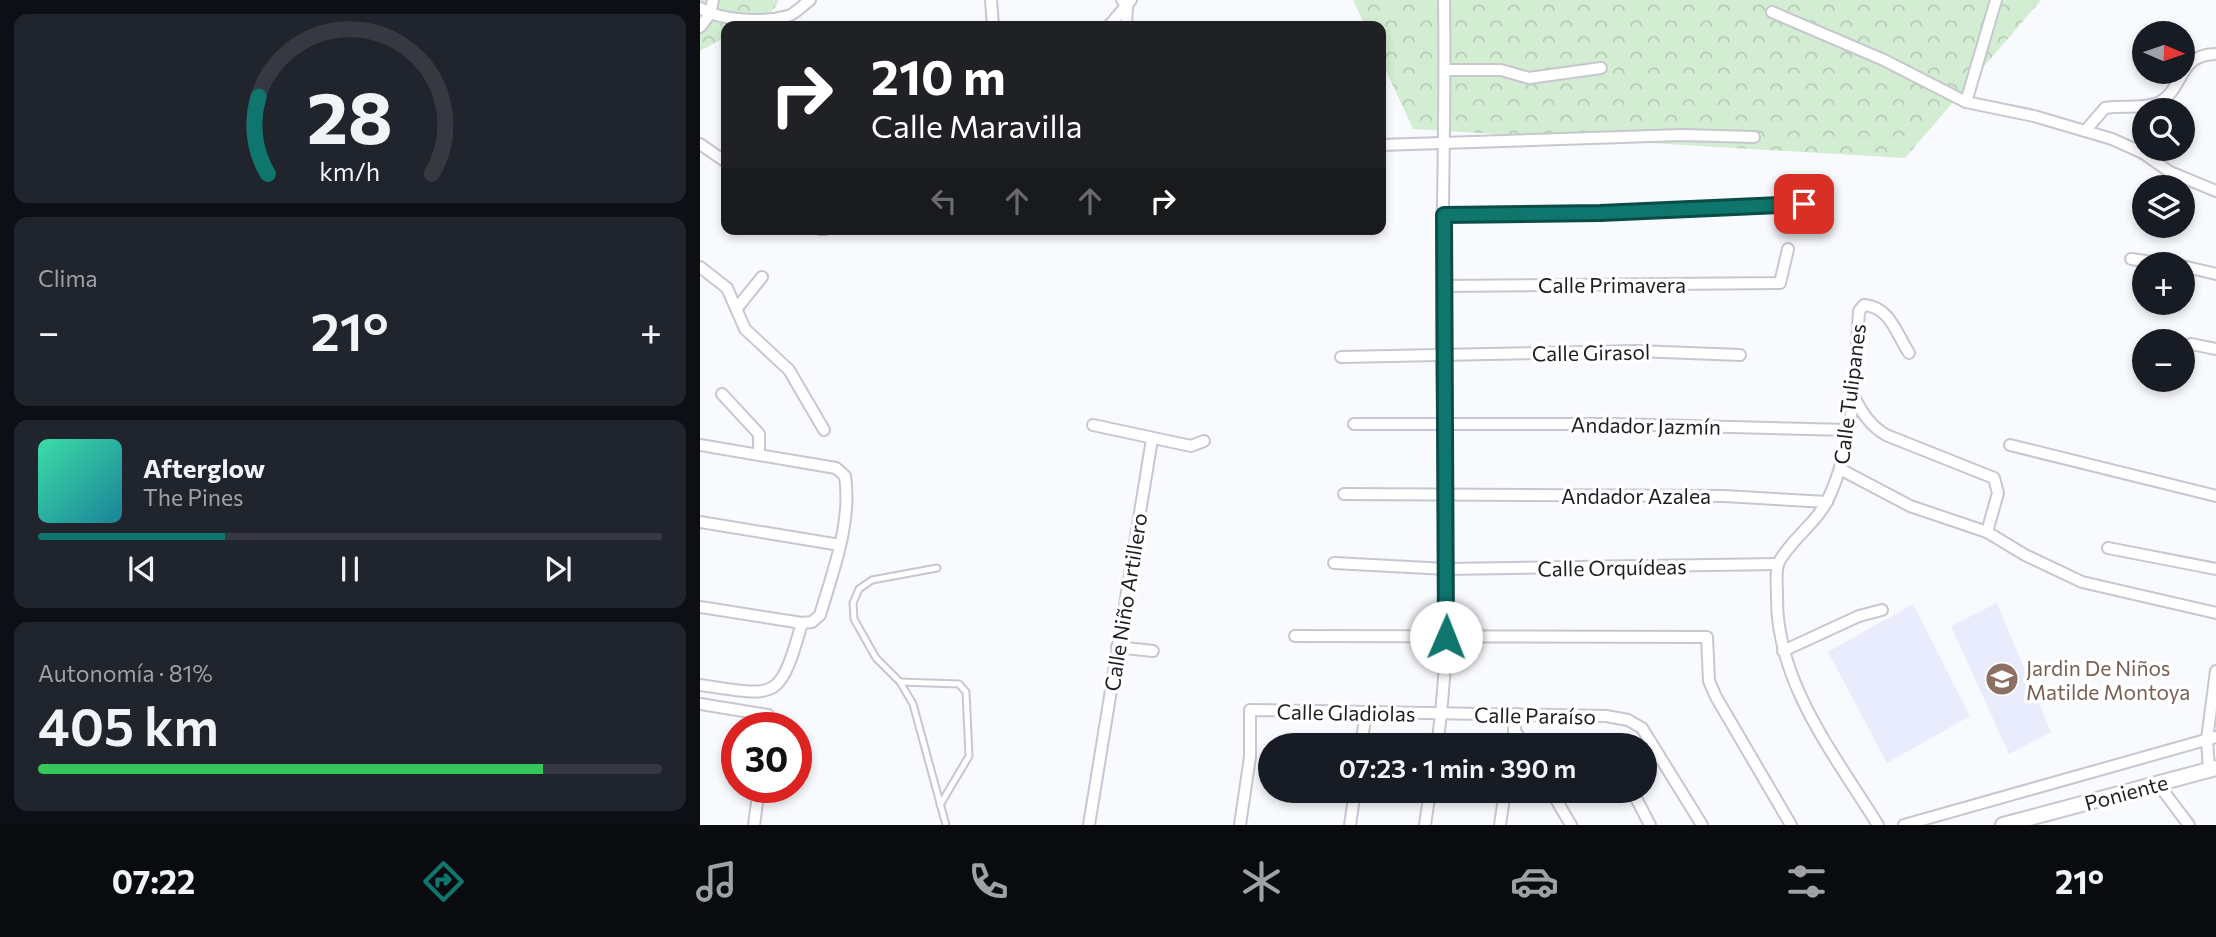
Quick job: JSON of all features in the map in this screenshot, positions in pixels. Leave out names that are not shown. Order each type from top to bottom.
[{"type":"street","points":[[700,27],[705,11],[713,0]]},
{"type":"street","points":[[705,11],[747,19],[790,16],[810,0]]},
{"type":"street","points":[[991,0],[993,21]]},
{"type":"street","points":[[1439,733],[1446,637],[1447,569],[1442,354],[1446,145],[1444,0]]},
{"type":"street","points":[[1966,102],[1996,0]]},
{"type":"street","points":[[1113,21],[1127,2]]},
{"type":"street","points":[[1126,21],[1127,2]]},
{"type":"street","points":[[1772,12],[1884,60],[1966,102],[2034,116],[2085,131],[2143,153],[2171,172],[2216,191]]},
{"type":"street","points":[[2085,131],[2105,108],[2157,103],[2171,92],[2191,62],[2201,54],[2216,54]]},
{"type":"street","points":[[1445,70],[1501,70],[1529,78],[1601,68]]},
{"type":"street","points":[[1386,145],[1682,135],[1754,137]]},
{"type":"street","points":[[700,144],[721,159]]},
{"type":"street","points":[[1444,215],[1600,213],[1804,204]]},
{"type":"street","name":"Calle Primavera","points":[[1443,286],[1780,283],[1788,250]]},
{"type":"street","points":[[700,267],[727,288],[745,330],[789,370],[824,430]]},
{"type":"street","points":[[2195,269],[2216,274]]},
{"type":"street","points":[[737,308],[762,277]]},
{"type":"street","name":"Calle Tulipanes","points":[[1778,564],[1827,502],[1840,469],[1848,430],[1859,311],[1864,305],[1874,306],[1888,315],[1909,353]]},
{"type":"street","points":[[2195,345],[2216,349]]},
{"type":"street","name":"Calle Girasol","points":[[1341,358],[1649,351],[1740,355]]},
{"type":"street","points":[[1852,393],[1875,428],[1886,435],[1994,478],[1998,493],[1987,532]]},
{"type":"street","points":[[722,394],[759,433],[759,455]]},
{"type":"street","name":"Andador Jazmín","points":[[1354,424],[1848,430]]},
{"type":"street","points":[[1093,425],[1191,446],[1204,442]]},
{"type":"street","name":"Calle Niño Artillero","points":[[1089,825],[1152,439]]},
{"type":"street","points":[[700,444],[836,468],[845,475],[847,488],[840,545],[820,615],[812,622],[802,623],[700,607]]},
{"type":"street","points":[[2010,445],[2216,495]]},
{"type":"street","points":[[1840,469],[1910,506],[1987,532],[2025,555],[2082,582],[2216,613]]},
{"type":"street","name":"Andador Azalea","points":[[1344,494],[1711,496],[1827,502]]},
{"type":"street","points":[[700,522],[840,545]]},
{"type":"street","points":[[2108,548],[2216,569]]},
{"type":"street","name":"Calle Orquídeas","points":[[1334,563],[1447,569],[1778,564]]},
{"type":"street","points":[[1778,564],[1777,599],[1783,651],[1789,674],[1813,720],[1878,825]]},
{"type":"street","points":[[1783,651],[1859,615],[1882,610]]},
{"type":"street","points":[[700,685],[762,694],[774,689],[789,667],[802,623]]},
{"type":"street","points":[[1295,636],[1707,636],[1709,681],[1716,697],[1791,825]]},
{"type":"street","points":[[1117,647],[1153,651]]},
{"type":"street","points":[[2213,769],[2216,671]]},
{"type":"street","points":[[700,704],[749,712]]},
{"type":"street","name":"Calle Gladiolas","points":[[1240,825],[1250,757],[1250,710],[1441,713]]},
{"type":"street","points":[[1363,733],[1366,712]]},
{"type":"street","name":"Calle Paraíso","points":[[1441,713],[1606,716],[1628,720],[1642,728],[1702,825]]},
{"type":"street","points":[[1514,733],[1517,714]]},
{"type":"street","points":[[1514,729],[1516,733]]},
{"type":"street","points":[[1903,825],[2212,738]]},
{"type":"street","name":"Poniente","points":[[2003,825],[2213,769]]},
{"type":"street","points":[[2158,784],[2189,825]]},
{"type":"street","points":[[754,825],[757,803]]},
{"type":"street","points":[[1350,825],[1353,803]]},
{"type":"street","points":[[1425,825],[1428,803]]},
{"type":"street","points":[[1500,825],[1503,803]]},
{"type":"street","points":[[1558,803],[1571,825]]},
{"type":"street","points":[[1638,803],[1650,825]]},
{"type":"lane","points":[[937,568],[872,580],[859,589],[853,603],[854,619],[876,658],[900,682],[913,704],[946,825]]},
{"type":"lane","points":[[900,682],[959,684],[966,692],[969,756],[940,805]]},
{"type":"shaded area","name":"Jardin De Niños Matilde Montoya","points":[[1997,603],[2051,732],[2009,754],[1951,626]]},
{"type":"shaded area","points":[[1913,604],[1970,716],[1887,763],[1828,652]]},
{"type":"green space","points":[[700,0],[779,0],[770,13],[757,21],[721,21],[721,40],[700,51]]},
{"type":"green space","points":[[1353,0],[2041,0],[1905,158],[1413,129],[1386,71],[1386,21],[1363,21]]},
{"type":"place","name":"Jardin De Niños Matilde Montoya","points":[[2002,679]]},
{"type":"route","points":[[1446,637],[1442,354],[1444,215],[1600,213],[1804,204]]}]
